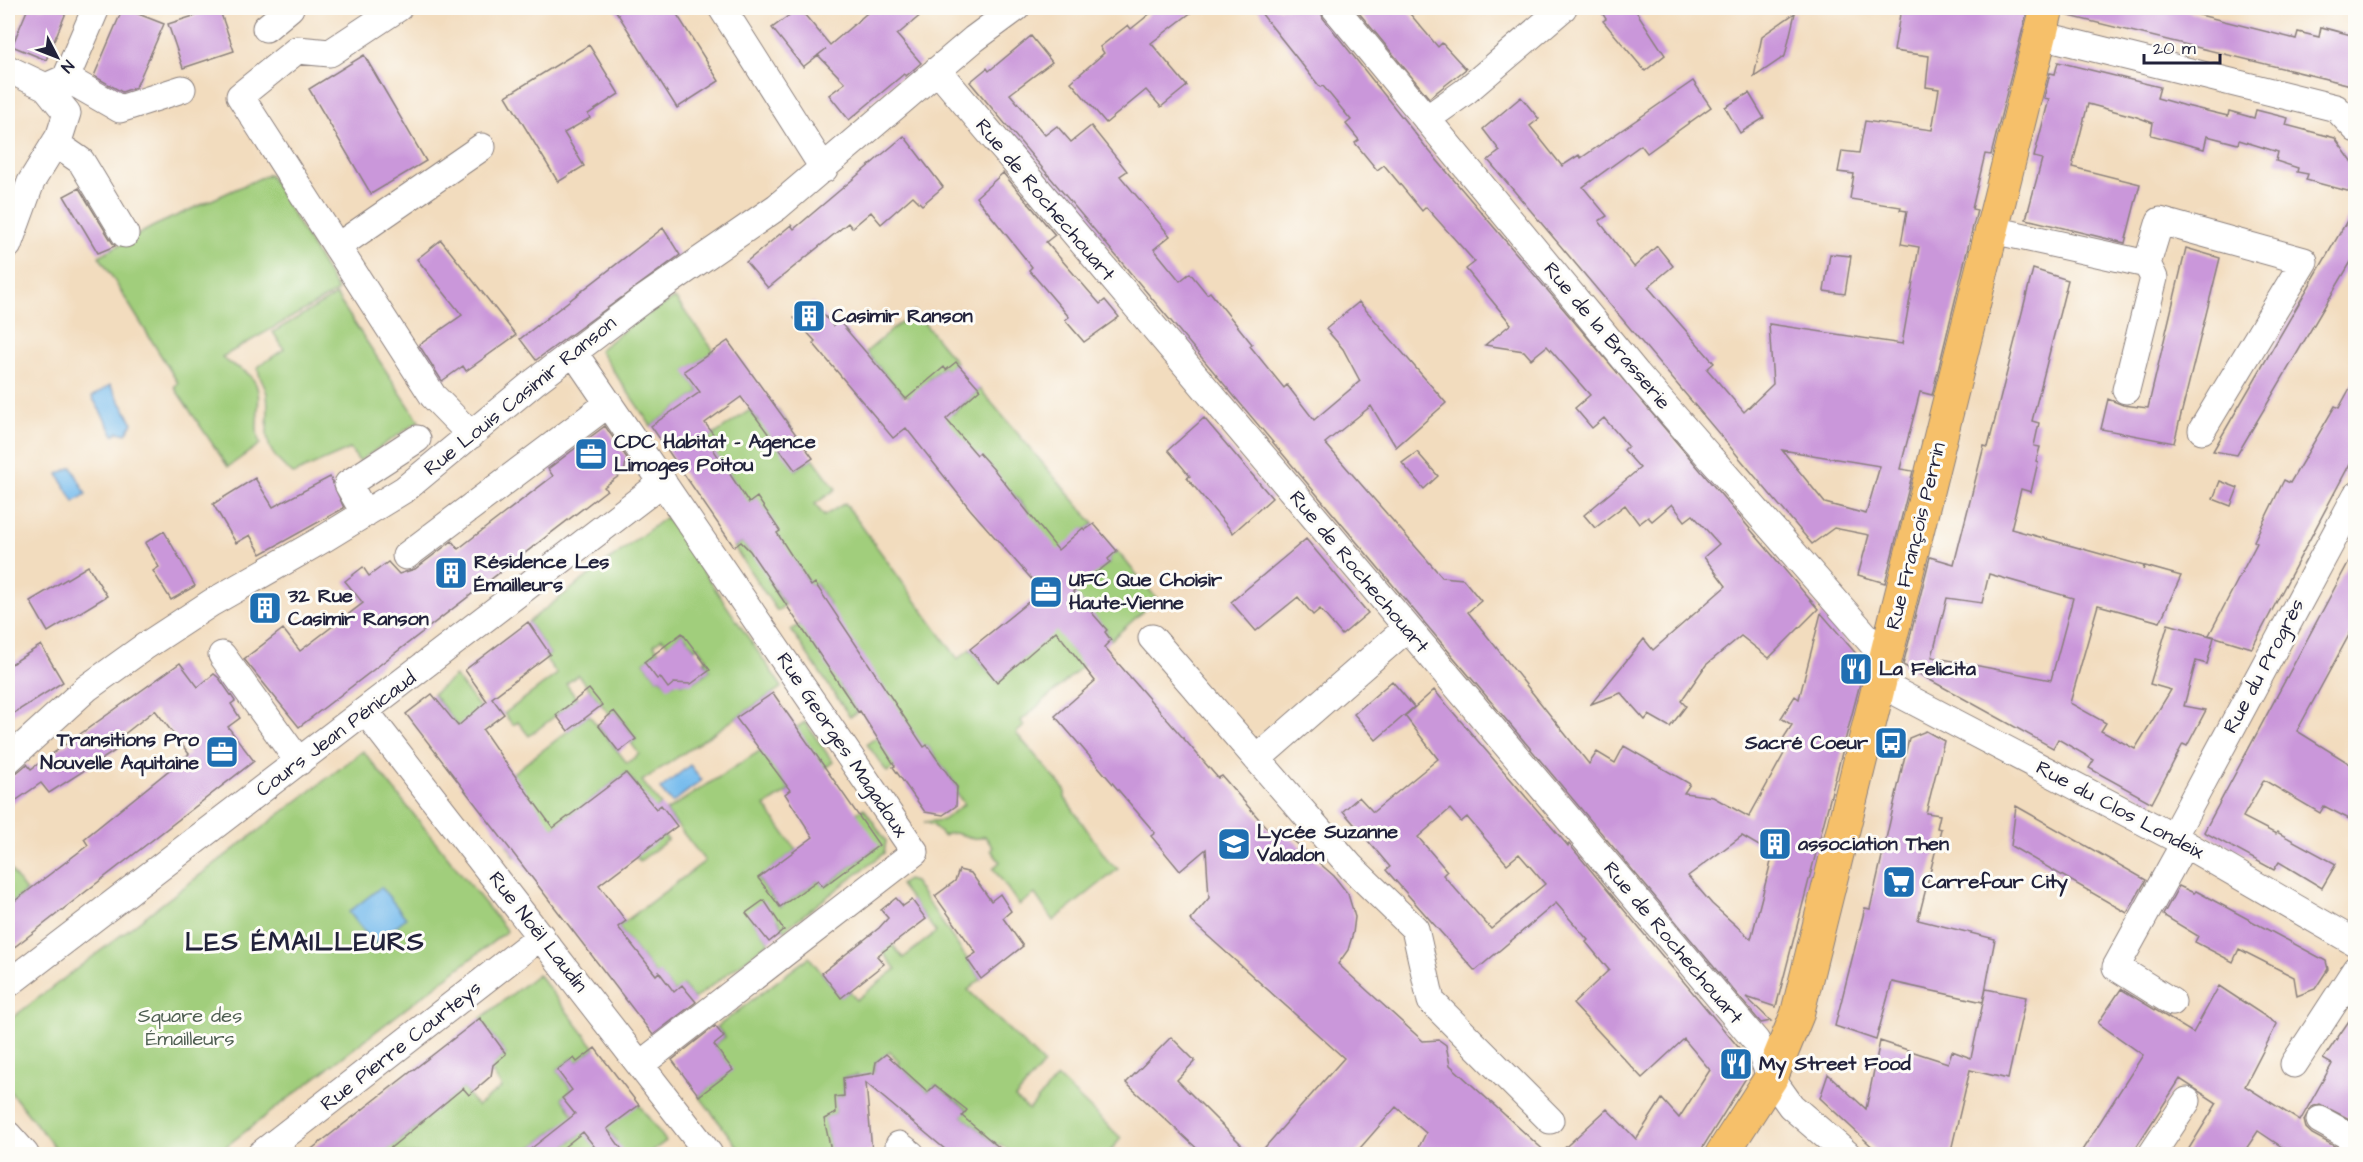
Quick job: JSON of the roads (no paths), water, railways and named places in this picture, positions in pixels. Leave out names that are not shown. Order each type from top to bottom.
[{"type":"main road","name":"Rue François Perrin","points":[[1722,1155],[1771,1078],[1797,1015],[2044,21]]},
{"type":"street","points":[[8,244],[31,182],[55,143],[67,113],[56,82],[96,8]]},
{"type":"street","points":[[266,28],[290,8]]},
{"type":"street","points":[[398,8],[330,53],[297,50],[240,96],[433,396],[471,435]]},
{"type":"street","points":[[722,8],[824,169]]},
{"type":"street","name":"Rue Louis Casimir Ranson","points":[[8,760],[87,688],[144,647],[211,603],[405,489],[533,383],[642,301],[746,230],[824,169],[937,70],[985,16],[1016,8]]},
{"type":"street","name":"Rue de la Brasserie","points":[[1335,8],[1883,671]]},
{"type":"street","points":[[1428,118],[1466,91],[1563,8]]},
{"type":"street","points":[[2044,21],[2336,108],[2355,129]]},
{"type":"street","points":[[8,69],[56,82],[120,109],[182,89]]},
{"type":"street","name":"Rue de Rochechouart","points":[[937,70],[1756,1041],[1771,1078],[1791,1106],[1847,1155]]},
{"type":"street","points":[[55,143],[81,161],[125,234]]},
{"type":"street","points":[[337,247],[482,147]]},
{"type":"street","points":[[2126,390],[2154,278],[2147,264],[2160,221],[2304,261],[2202,430]]},
{"type":"street","points":[[1992,230],[2147,264]]},
{"type":"street","name":"Rue Georges Magadoux","points":[[574,353],[915,852],[641,1064]]},
{"type":"street","points":[[406,556],[609,403]]},
{"type":"street","points":[[365,514],[348,484],[417,438]]},
{"type":"street","name":"Cours Jean Pénicaud","points":[[8,984],[663,482]]},
{"type":"street","name":"Rue du Progrès","points":[[2172,1002],[2116,967],[2355,496]]},
{"type":"street","points":[[1257,759],[1407,628]]},
{"type":"street","points":[[1152,638],[1351,867],[1415,928],[1431,1001],[1550,1120]]},
{"type":"street","points":[[222,655],[298,762]]},
{"type":"street","name":"Rue du Clos Londeix","points":[[1883,671],[2355,942]]},
{"type":"street","name":"Rue Noël Laudin","points":[[365,711],[641,1064],[709,1155]]},
{"type":"street","name":"Rue Pierre Courteys","points":[[261,1155],[541,936]]},
{"type":"street","points":[[2294,1064],[2355,969]]},
{"type":"street","points":[[2152,1155],[2187,1101]]},
{"type":"street","points":[[2320,1120],[2355,1140]]},
{"type":"street","points":[[8,1135],[25,1155]]},
{"type":"water","points":[[110,385],[133,423],[126,434],[118,432],[114,435],[92,397]]},
{"type":"water","points":[[72,467],[86,494],[74,502],[58,474]]},
{"type":"water","points":[[690,765],[702,780],[672,803],[660,789]]},
{"type":"water","points":[[381,887],[406,918],[374,944],[349,912]]},
{"type":"place","name":"Casimir Ranson","points":[[809,316]]},
{"type":"place","name":"CDC Habitat - Agence Limoges Poitou","points":[[591,454]]},
{"type":"place","name":"Résidence Les Émailleurs","points":[[451,573]]},
{"type":"place","name":"UFC Que Choisir Haute-Vienne","points":[[1046,592]]},
{"type":"place","name":"32 Rue Casimir Ranson","points":[[265,608]]},
{"type":"place","name":"La Felicita","points":[[1856,669]]},
{"type":"place","name":"Sacré Coeur","points":[[1891,743]]},
{"type":"place","name":"Transitions Pro Nouvelle Aquitaine","points":[[222,752]]},
{"type":"place","name":"Lycée Suzanne Valadon","points":[[1234,844]]},
{"type":"place","name":"association Then","points":[[1775,844]]},
{"type":"place","name":"Carrefour City","points":[[1899,882]]},
{"type":"place","name":"My Street Food","points":[[1736,1064]]},
{"type":"district","name":"LES ÉMAILLEURS","points":[[305,942]]},
{"type":"park label","name":"Square des Émailleurs","points":[[190,1028]]}]
